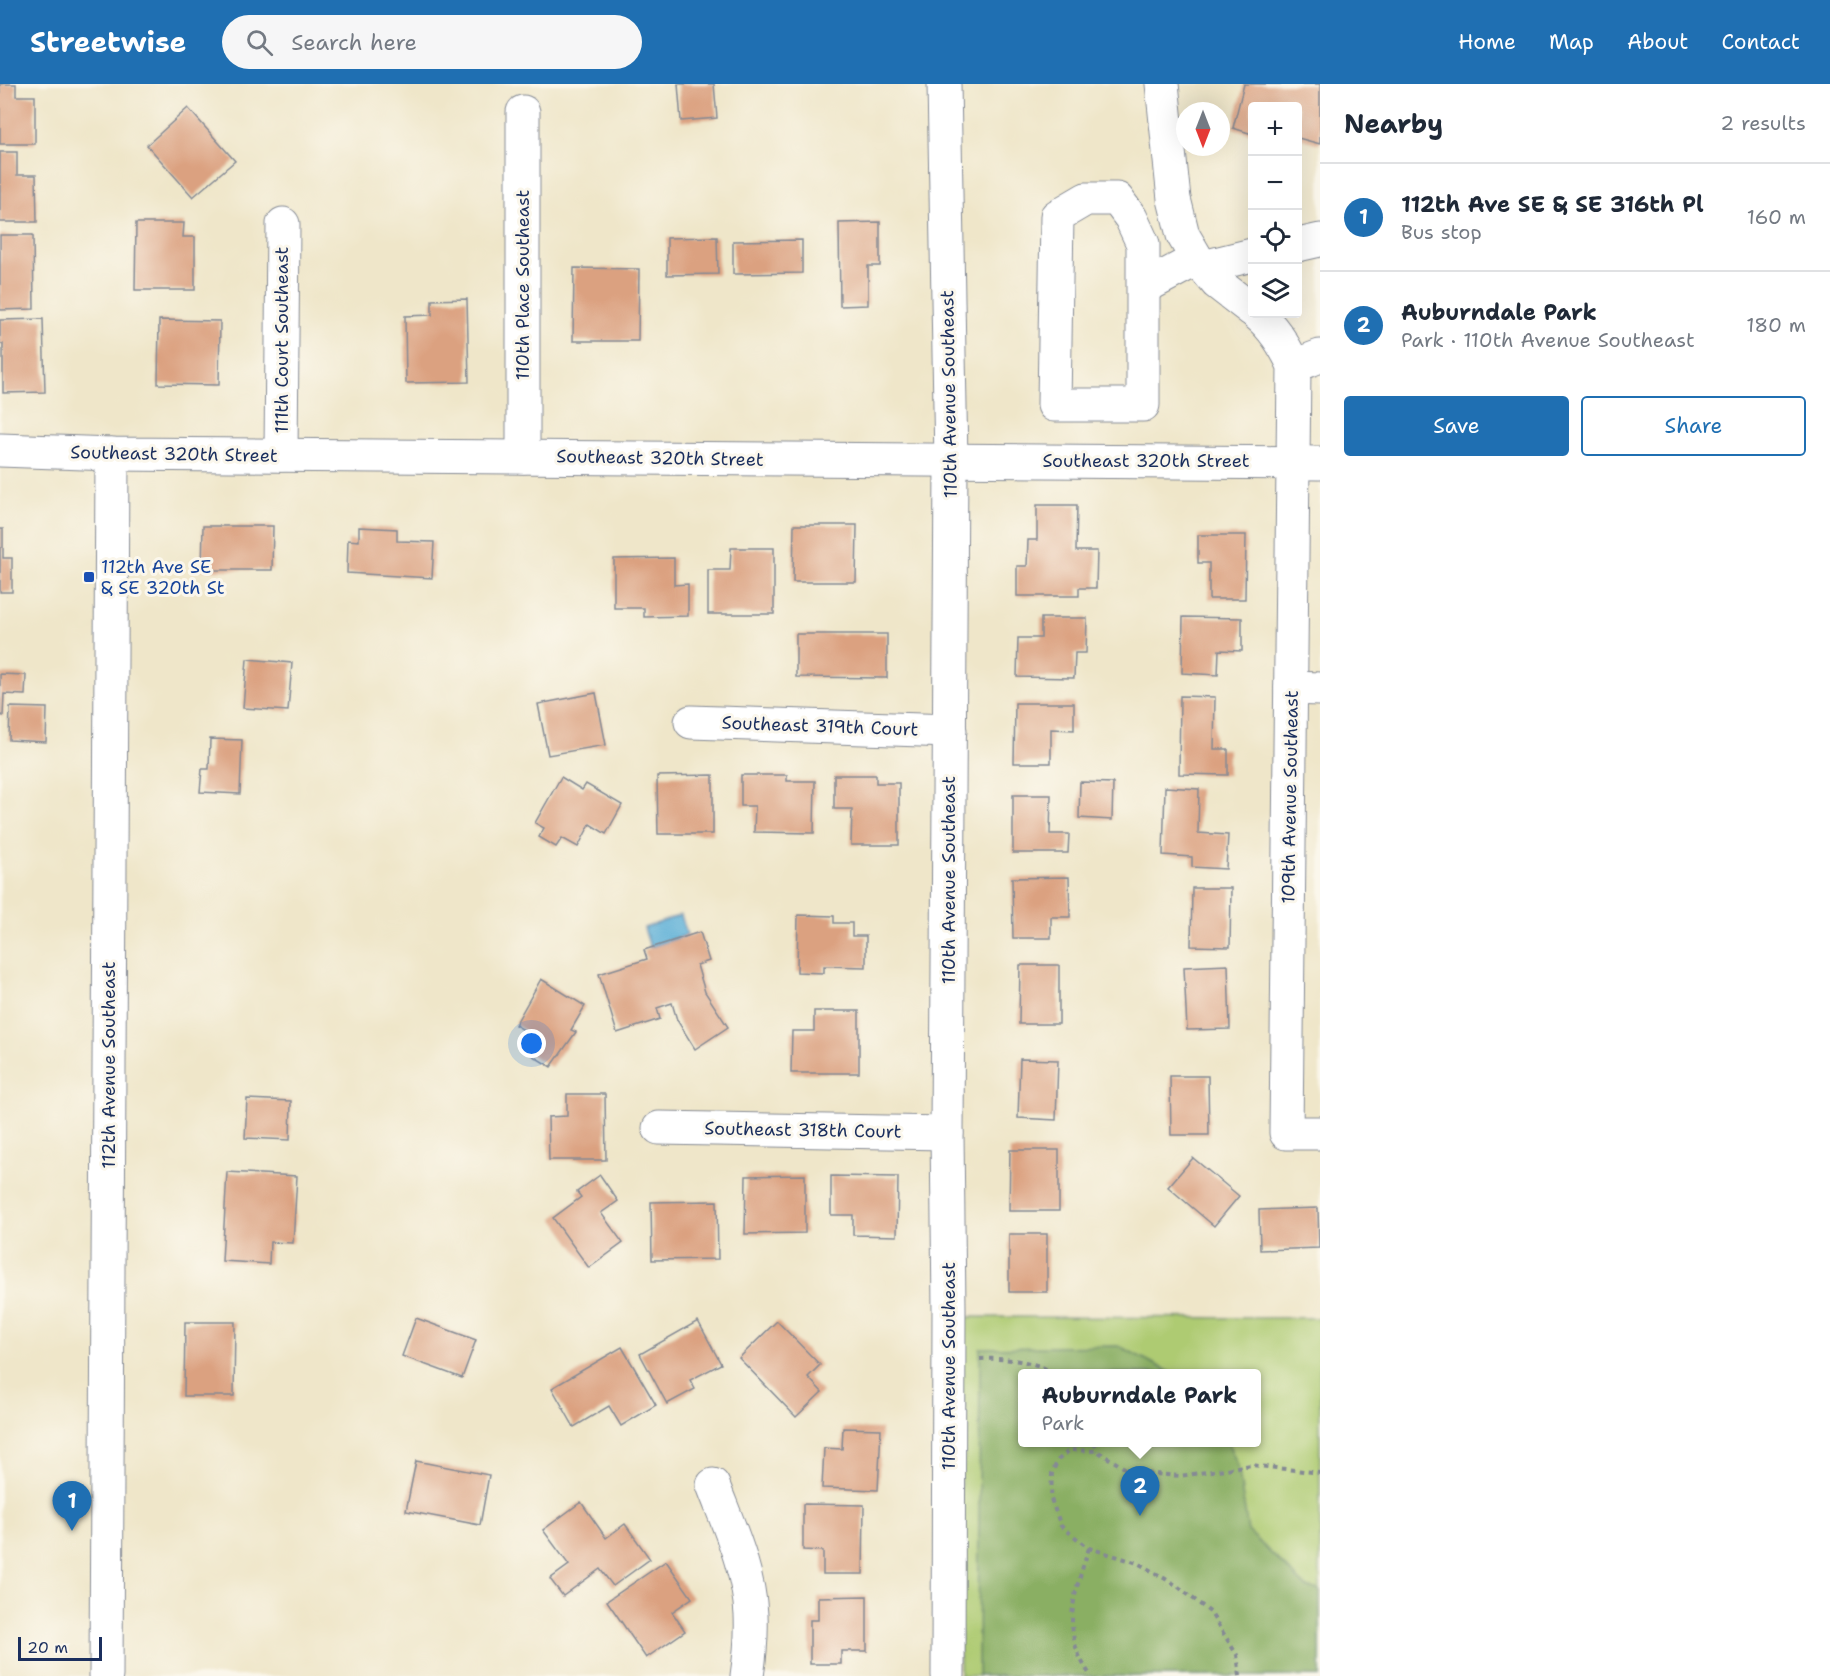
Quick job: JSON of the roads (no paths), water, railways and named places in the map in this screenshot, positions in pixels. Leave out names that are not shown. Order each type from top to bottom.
[{"type":"street","name":"110th Avenue Southeast","points":[[944,84],[951,461],[947,1133],[948,1676]]},
{"type":"street","points":[[1162,84],[1174,199],[1183,235],[1200,263],[1217,282],[1248,307]]},
{"type":"street","name":"110th Place Southeast","points":[[523,112],[523,457]]},
{"type":"street","points":[[1086,200],[1117,200],[1131,218],[1143,244],[1143,288],[1143,405],[1054,405],[1057,216],[1086,200]]},
{"type":"street","name":"111th Court Southeast","points":[[281,455],[283,224]]},
{"type":"street","points":[[1302,244],[1320,240]]},
{"type":"street","points":[[1143,288],[1200,263],[1248,256]]},
{"type":"street","points":[[1262,318],[1268,323],[1287,351],[1307,361]]},
{"type":"street","name":"109th Avenue Southeast","points":[[1307,361],[1305,688],[1286,1133],[1320,1133]]},
{"type":"street","name":"Southeast 320th Street","points":[[0,450],[112,454],[1307,462]]},
{"type":"street","name":"112th Avenue Southeast","points":[[106,1676],[112,454]]},
{"type":"street","name":"Southeast 319th Court","points":[[691,722],[950,731]]},
{"type":"street","name":"Southeast 318th Court","points":[[659,1128],[947,1133]]},
{"type":"street","points":[[713,1485],[747,1582],[752,1613],[752,1648],[747,1676]]},
{"type":"water","points":[[681,915],[687,935],[650,947],[644,928]]},
{"type":"place","name":"112th Ave SE & SE 320th St","points":[[89,577]]},
{"type":"place","name":"Auburndale Park","points":[[1140,1516]]},
{"type":"place","name":"112th Ave SE & SE 316th Pl","points":[[72,1531]]}]
